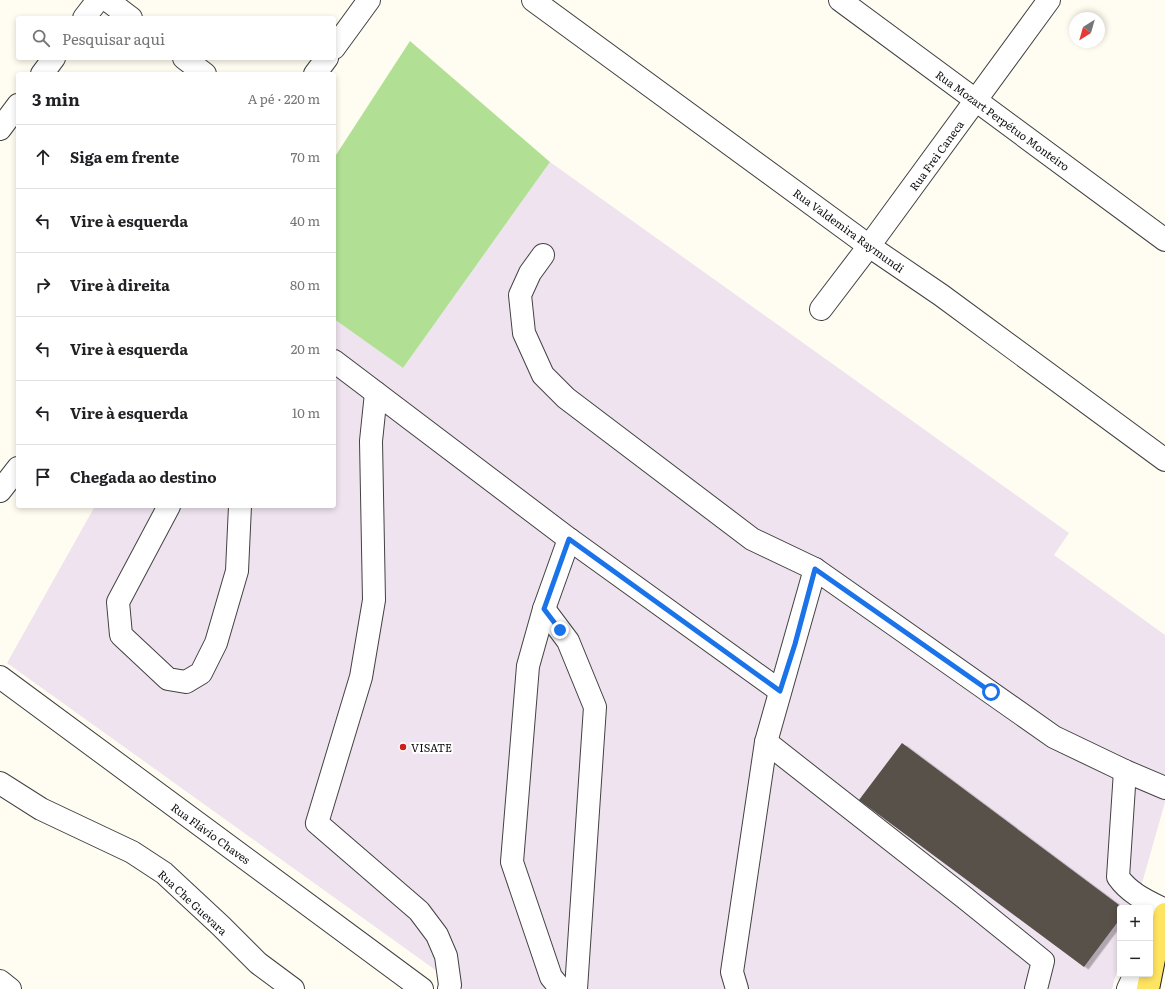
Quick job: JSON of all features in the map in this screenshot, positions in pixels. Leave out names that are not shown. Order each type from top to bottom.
[{"type":"main road","points":[[1153,948],[1165,914]]},
{"type":"main road","points":[[1148,989],[1149,977]]},
{"type":"street","points":[[86,16],[98,0]]},
{"type":"street","points":[[107,0],[128,16]]},
{"type":"street","points":[[336,45],[369,0]]},
{"type":"street","name":"Rua Valdemira Raymundi","points":[[533,0],[869,246],[941,295],[1165,460]]},
{"type":"street","name":"Rua Mozart Perpétuo Monteiro","points":[[840,0],[1165,240]]},
{"type":"street","name":"Rua Frei Caneca","points":[[821,309],[976,101],[1049,0]]},
{"type":"street","points":[[44,72],[52,60]]},
{"type":"street","points":[[187,60],[202,72]]},
{"type":"street","points":[[316,72],[326,60]]},
{"type":"street","points":[[0,129],[16,109]]},
{"type":"street","points":[[543,254],[530,273],[520,295],[524,333],[543,375],[566,398],[752,539],[815,569],[1054,737],[1125,771],[1165,788]]},
{"type":"street","points":[[336,363],[569,539],[780,691]]},
{"type":"street","points":[[376,393],[371,441],[374,600],[361,677],[317,823],[419,911],[437,935],[446,956],[450,985],[449,989]]},
{"type":"street","points":[[0,491],[16,471]]},
{"type":"street","points":[[168,508],[118,602],[121,635],[168,679],[186,682],[201,673],[216,643],[237,571],[240,508]]},
{"type":"street","points":[[561,989],[551,977],[512,862],[528,666],[544,609],[569,539]]},
{"type":"street","points":[[737,989],[732,972],[766,742],[815,569]]},
{"type":"street","points":[[544,609],[568,641],[595,708],[576,989]]},
{"type":"street","name":"Rua Flávio Chaves","points":[[0,677],[422,989]]},
{"type":"street","points":[[766,742],[1043,961],[1036,989]]},
{"type":"street","points":[[1125,771],[1118,877],[1125,886],[1139,897],[1165,910]]},
{"type":"street","name":"Rua Che Guevara","points":[[0,783],[41,809],[132,852],[164,873],[221,926],[258,964],[293,989]]},
{"type":"street","points":[[1128,989],[1134,977]]},
{"type":"street","points":[[0,981],[10,989]]},
{"type":"shaded area","name":"VISATE","points":[[550,162],[1069,533],[1054,555],[1165,635],[1165,802],[1136,905],[1117,905],[1117,971],[1112,989],[462,989],[7,663],[94,508],[336,508],[336,320],[403,368]]},
{"type":"green space","points":[[410,41],[550,162],[403,368],[336,320],[336,155]]},
{"type":"building","points":[[902,743],[1119,905],[1117,905],[1117,923],[1084,967],[859,800]]},
{"type":"place","name":"VISATE","points":[[403,747]]},
{"type":"route","points":[[560,630],[544,609],[569,539],[780,691],[795,644],[815,569],[991,692]]}]
